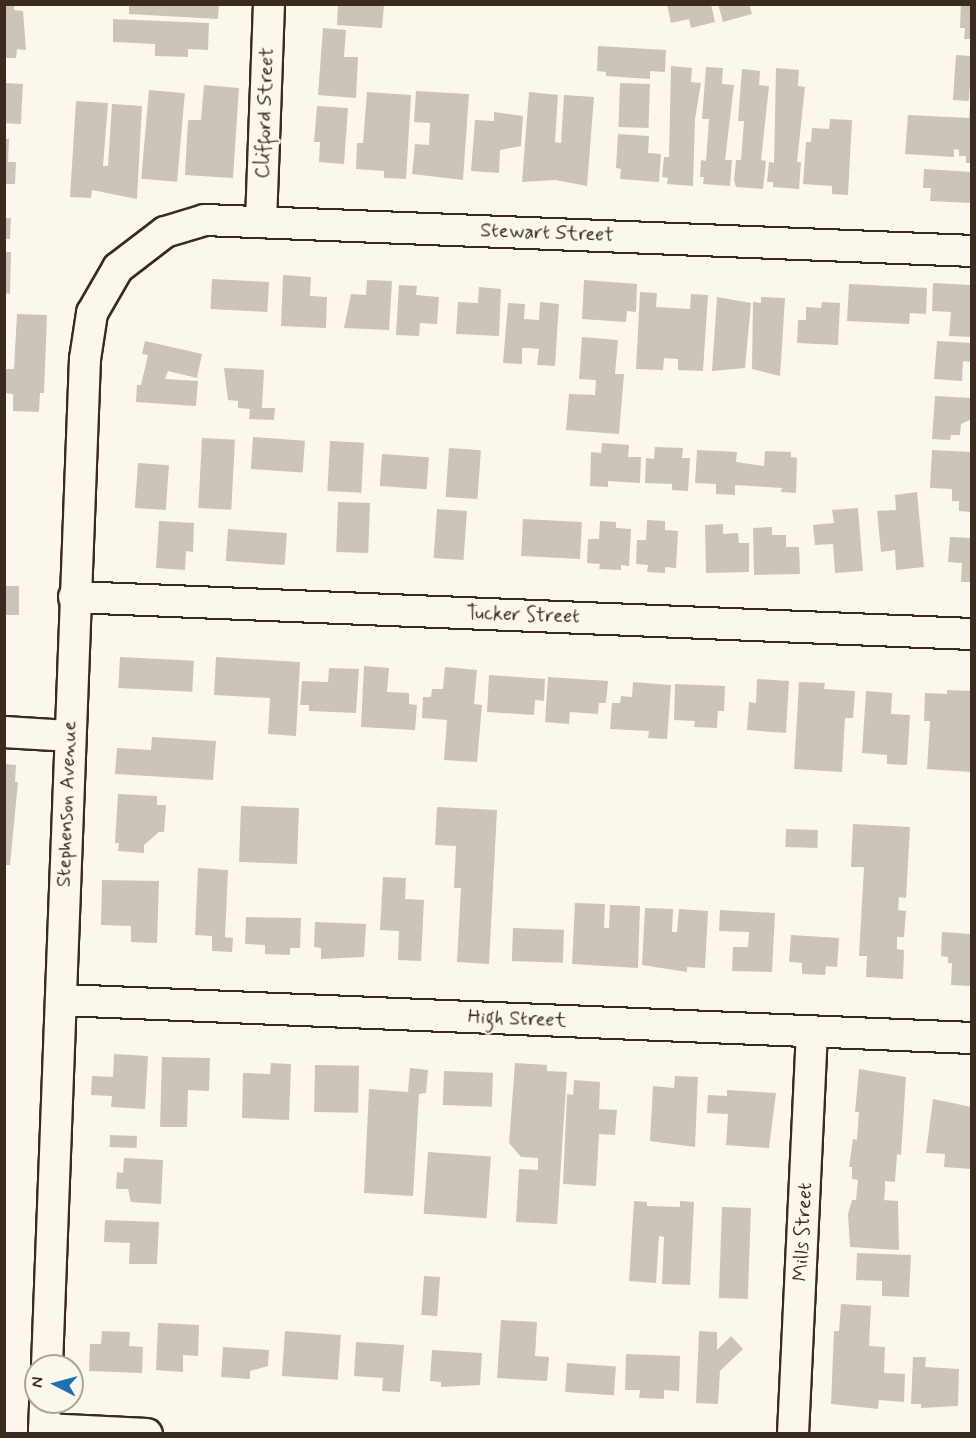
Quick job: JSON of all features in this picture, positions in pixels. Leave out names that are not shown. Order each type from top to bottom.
[{"type":"street","name":"Clifford Street","points":[[261,222],[269,4]]},
{"type":"street","name":"Stewart Street","points":[[132,255],[165,232],[205,220],[972,251]]},
{"type":"street","name":"Stephenson Avenue","points":[[47,1354],[62,1000],[74,597],[88,335],[92,314],[106,284],[132,255]]},
{"type":"street","name":"Tucker Street","points":[[74,597],[972,634]]},
{"type":"street","points":[[4,732],[69,736]]},
{"type":"street","name":"High Street","points":[[62,1000],[972,1038]]},
{"type":"street","name":"Mills Street","points":[[793,1434],[813,1031]]},
{"type":"street","points":[[44,1422],[147,1434]]},
{"type":"building","points":[[4,4],[14,4],[14,10],[23,11],[26,50],[17,49],[16,58],[4,58]]},
{"type":"building","points":[[129,4],[219,4],[218,19],[129,14]]},
{"type":"building","points":[[338,4],[384,4],[382,28],[337,25]]},
{"type":"building","points":[[667,4],[711,4],[715,22],[691,28],[689,19],[671,23]]},
{"type":"building","points":[[718,4],[749,4],[752,14],[723,22]]},
{"type":"building","points":[[961,4],[972,4],[972,39],[964,39],[965,28],[960,28]]},
{"type":"building","points":[[113,19],[209,23],[208,50],[188,49],[188,57],[155,56],[155,44],[113,42]]},
{"type":"building","points":[[323,28],[346,30],[344,57],[358,57],[356,98],[318,95]]},
{"type":"building","points":[[598,46],[666,50],[665,72],[650,71],[650,79],[606,76],[606,72],[597,71]]},
{"type":"building","points":[[956,55],[972,56],[969,101],[953,100]]},
{"type":"building","points":[[671,66],[692,68],[691,82],[701,83],[695,119],[693,186],[667,184],[668,178],[662,177],[664,157],[669,157]]},
{"type":"building","points":[[706,67],[723,68],[722,84],[734,85],[725,160],[732,160],[730,186],[703,184],[704,177],[700,177],[701,160],[706,161],[709,119],[702,119]]},
{"type":"building","points":[[776,68],[799,70],[798,86],[805,87],[797,162],[801,162],[799,189],[773,187],[773,182],[767,182],[769,162],[774,163]]},
{"type":"building","points":[[742,69],[760,71],[759,85],[769,86],[761,160],[766,161],[763,189],[736,187],[734,180],[736,160],[741,160],[744,121],[738,121]]},
{"type":"building","points":[[4,83],[23,84],[21,124],[4,123]]},
{"type":"building","points":[[620,83],[650,84],[648,128],[618,127]]},
{"type":"building","points":[[204,85],[239,88],[233,178],[185,175],[188,120],[201,120]]},
{"type":"building","points":[[149,90],[185,93],[177,182],[141,179]]},
{"type":"building","points":[[416,91],[469,94],[463,180],[412,174],[415,144],[429,145],[430,123],[414,122]]},
{"type":"building","points":[[367,92],[411,95],[406,179],[384,178],[384,171],[356,169],[357,143],[363,143]]},
{"type":"building","points":[[529,92],[558,95],[555,142],[561,143],[564,95],[594,97],[587,186],[555,180],[522,182]]},
{"type":"building","points":[[76,101],[108,103],[103,166],[108,166],[112,104],[142,106],[137,199],[92,190],[91,198],[70,197]]},
{"type":"building","points":[[317,106],[348,108],[344,164],[319,162],[320,142],[314,142]]},
{"type":"building","points":[[970,106],[972,163],[966,163],[966,156],[959,156],[959,150],[954,149],[954,157],[905,154],[908,115],[969,118]]},
{"type":"building","points":[[494,112],[523,116],[521,146],[500,150],[499,173],[471,171],[475,120],[494,121]]},
{"type":"building","points":[[830,119],[852,120],[848,195],[832,194],[832,186],[803,184],[806,142],[811,142],[812,128],[829,129]]},
{"type":"building","points":[[618,134],[649,136],[648,153],[661,154],[659,182],[620,179],[621,169],[616,168]]},
{"type":"building","points":[[5,139],[9,139],[8,162],[16,162],[15,184],[5,184]]},
{"type":"building","points":[[924,169],[972,172],[972,203],[930,201],[931,188],[923,188]]},
{"type":"building","points":[[4,218],[11,218],[10,239],[4,239]]},
{"type":"building","points":[[5,252],[11,252],[10,294],[5,293]]},
{"type":"building","points":[[283,275],[311,277],[310,296],[327,297],[326,328],[281,326]]},
{"type":"building","points":[[212,279],[269,282],[267,312],[210,309]]},
{"type":"building","points":[[367,280],[392,281],[389,330],[344,328],[351,294],[366,295]]},
{"type":"building","points":[[584,280],[637,284],[636,312],[627,311],[626,322],[582,319]]},
{"type":"building","points":[[933,283],[972,285],[972,337],[949,336],[951,312],[932,311]]},
{"type":"building","points":[[849,284],[927,288],[926,314],[910,313],[909,324],[847,321]]},
{"type":"building","points":[[399,285],[417,286],[416,295],[439,297],[437,324],[420,323],[419,336],[396,335]]},
{"type":"building","points":[[479,287],[501,289],[499,336],[456,334],[458,302],[478,303]]},
{"type":"building","points":[[640,292],[657,293],[656,307],[690,309],[691,294],[708,295],[703,371],[678,370],[678,359],[664,358],[663,370],[636,369]]},
{"type":"building","points":[[717,297],[751,303],[745,368],[712,371]]},
{"type":"building","points":[[761,297],[785,298],[780,376],[752,369],[753,302],[761,303]]},
{"type":"building","points":[[540,302],[559,304],[555,366],[537,365],[539,349],[529,348],[522,348],[522,364],[503,363],[508,303],[525,304],[524,319],[539,320]]},
{"type":"building","points":[[822,302],[840,303],[838,345],[797,343],[798,320],[806,320],[806,307],[821,308]]},
{"type":"building","points":[[17,314],[47,315],[44,393],[40,393],[39,412],[13,411],[13,394],[4,393],[4,369],[14,369]]},
{"type":"building","points":[[582,337],[618,340],[615,374],[624,374],[619,434],[566,430],[569,394],[595,395],[596,380],[579,379]]},
{"type":"building","points":[[145,341],[202,354],[197,378],[168,371],[165,379],[198,381],[196,406],[136,402],[137,385],[141,385],[148,355],[142,354]]},
{"type":"building","points":[[937,341],[972,343],[972,362],[963,361],[962,381],[934,379]]},
{"type":"building","points":[[224,368],[264,370],[262,408],[275,408],[274,420],[249,419],[250,409],[238,408],[238,401],[228,400]]},
{"type":"building","points":[[935,396],[972,398],[972,419],[961,424],[960,435],[951,435],[950,440],[932,439]]},
{"type":"building","points":[[253,437],[305,441],[303,473],[251,469]]},
{"type":"building","points":[[202,438],[235,440],[231,510],[198,508]]},
{"type":"building","points":[[330,441],[364,443],[361,493],[327,491]]},
{"type":"building","points":[[602,443],[629,445],[628,457],[641,457],[640,483],[608,481],[608,487],[590,486],[591,452],[601,453]]},
{"type":"building","points":[[655,447],[683,448],[682,458],[690,458],[688,491],[672,490],[672,484],[645,483],[646,458],[654,459]]},
{"type":"building","points":[[449,448],[481,450],[478,499],[446,497]]},
{"type":"building","points":[[697,450],[737,452],[736,462],[764,466],[765,451],[791,452],[791,457],[797,458],[796,493],[781,492],[782,488],[735,485],[735,495],[716,494],[716,484],[695,483]]},
{"type":"building","points":[[932,450],[972,452],[972,512],[959,511],[959,501],[952,501],[952,489],[930,488]]},
{"type":"building","points":[[382,454],[429,457],[427,489],[380,486]]},
{"type":"building","points":[[138,463],[169,465],[166,510],[135,508]]},
{"type":"building","points":[[917,492],[924,567],[896,570],[895,550],[881,552],[877,511],[896,510],[895,495]]},
{"type":"building","points":[[338,502],[370,503],[368,553],[336,552]]},
{"type":"building","points":[[858,508],[863,571],[835,573],[833,544],[815,545],[813,525],[834,523],[832,510]]},
{"type":"building","points":[[437,509],[467,511],[464,560],[434,558]]},
{"type":"building","points":[[523,519],[582,522],[580,559],[521,556]]},
{"type":"building","points":[[647,520],[665,521],[665,530],[678,531],[676,568],[665,567],[665,573],[647,572],[648,565],[636,564],[637,540],[646,540]]},
{"type":"building","points":[[159,521],[194,523],[193,552],[186,551],[185,570],[156,568]]},
{"type":"building","points":[[600,521],[616,522],[616,528],[631,529],[629,566],[621,565],[621,570],[599,569],[600,564],[587,563],[588,539],[599,539]]},
{"type":"building","points":[[723,524],[723,534],[738,533],[739,543],[749,543],[749,572],[706,573],[705,525]]},
{"type":"building","points":[[772,527],[772,535],[786,535],[786,547],[799,547],[800,574],[754,575],[753,528]]},
{"type":"building","points":[[228,529],[287,533],[285,565],[226,561]]},
{"type":"building","points":[[950,537],[972,538],[972,582],[961,582],[962,563],[948,562]]},
{"type":"building","points":[[4,586],[19,586],[19,615],[4,615]]},
{"type":"building","points":[[120,657],[194,661],[192,692],[118,688]]},
{"type":"building","points":[[216,657],[300,662],[296,736],[268,734],[270,698],[214,695]]},
{"type":"building","points":[[364,666],[389,668],[387,692],[409,693],[409,704],[417,705],[415,730],[361,727]]},
{"type":"building","points":[[445,667],[477,670],[474,704],[482,705],[477,762],[444,760],[447,720],[422,718],[423,697],[431,697],[432,689],[443,689]]},
{"type":"building","points":[[329,668],[359,669],[356,713],[309,711],[309,705],[300,705],[302,681],[328,682]]},
{"type":"building","points":[[489,675],[545,679],[544,701],[535,700],[534,715],[487,712]]},
{"type":"building","points":[[548,677],[608,681],[606,703],[599,703],[598,714],[570,712],[569,724],[545,722]]},
{"type":"building","points":[[757,679],[789,681],[786,733],[747,730],[749,702],[756,703]]},
{"type":"building","points":[[633,682],[671,685],[667,739],[648,738],[649,731],[610,729],[612,703],[620,703],[621,696],[632,697]]},
{"type":"building","points":[[799,682],[825,683],[824,689],[855,691],[853,718],[845,718],[842,772],[794,769]]},
{"type":"building","points":[[675,684],[725,686],[724,711],[718,711],[717,728],[694,727],[695,721],[674,720]]},
{"type":"building","points":[[947,690],[972,691],[972,772],[927,769],[930,721],[924,721],[925,693],[947,694]]},
{"type":"building","points":[[866,691],[892,693],[891,714],[910,715],[907,765],[887,764],[887,755],[862,753]]},
{"type":"building","points":[[152,737],[216,741],[213,780],[115,774],[117,748],[151,750]]},
{"type":"building","points":[[4,764],[16,765],[15,782],[18,782],[10,865],[4,865]]},
{"type":"building","points":[[118,794],[157,796],[157,805],[166,805],[164,832],[159,832],[144,845],[144,853],[118,851],[119,843],[115,843]]},
{"type":"building","points":[[241,806],[299,808],[297,864],[239,862]]},
{"type":"building","points":[[437,807],[497,810],[489,964],[457,962],[461,888],[454,888],[456,846],[435,845]]},
{"type":"building","points":[[853,824],[910,827],[906,898],[899,897],[898,910],[906,911],[904,937],[897,937],[897,949],[904,950],[903,979],[866,977],[867,956],[859,956],[864,867],[851,867]]},
{"type":"building","points":[[786,829],[818,830],[817,848],[785,847]]},
{"type":"building","points":[[198,868],[228,870],[225,937],[233,938],[232,952],[212,951],[212,936],[195,935]]},
{"type":"building","points":[[383,877],[406,878],[405,899],[424,900],[421,961],[398,960],[399,931],[380,930]]},
{"type":"building","points":[[102,880],[159,881],[157,943],[131,942],[131,926],[101,925]]},
{"type":"building","points":[[575,903],[605,904],[604,928],[609,928],[610,905],[640,906],[638,968],[572,964]]},
{"type":"building","points":[[645,908],[673,909],[672,932],[677,932],[679,909],[708,911],[705,968],[687,967],[687,972],[642,965]]},
{"type":"building","points":[[720,910],[775,913],[772,972],[732,971],[733,947],[748,947],[749,932],[719,931]]},
{"type":"building","points":[[246,917],[301,918],[300,948],[290,948],[290,955],[265,954],[265,945],[245,944]]},
{"type":"building","points":[[315,922],[366,924],[364,957],[321,959],[321,948],[314,947]]},
{"type":"building","points":[[513,928],[564,930],[563,963],[512,961]]},
{"type":"building","points":[[942,932],[972,934],[972,986],[951,985],[952,963],[948,963],[948,957],[941,956]]},
{"type":"building","points":[[791,935],[839,938],[837,967],[826,966],[825,975],[802,974],[802,963],[789,962]]},
{"type":"building","points":[[114,1054],[148,1056],[145,1109],[111,1107],[112,1096],[91,1095],[92,1076],[113,1077]]},
{"type":"building","points":[[162,1057],[210,1058],[209,1091],[188,1090],[187,1127],[160,1127]]},
{"type":"building","points":[[271,1063],[291,1064],[289,1120],[242,1118],[243,1073],[270,1074]]},
{"type":"building","points":[[515,1063],[547,1065],[547,1071],[567,1072],[557,1224],[516,1222],[519,1169],[538,1170],[538,1158],[521,1157],[509,1143]]},
{"type":"building","points":[[315,1065],[359,1066],[358,1113],[314,1112]]},
{"type":"building","points":[[410,1068],[428,1070],[426,1093],[419,1094],[413,1196],[364,1193],[369,1089],[408,1092]]},
{"type":"building","points":[[859,1069],[906,1077],[901,1155],[897,1154],[895,1182],[885,1181],[884,1200],[898,1201],[899,1250],[850,1247],[848,1214],[852,1200],[856,1200],[858,1180],[852,1179],[852,1167],[849,1167],[853,1139],[857,1140],[859,1112],[855,1112]]},
{"type":"building","points":[[444,1071],[493,1073],[492,1107],[443,1105]]},
{"type":"building","points":[[675,1076],[698,1077],[695,1147],[650,1141],[653,1086],[674,1088]]},
{"type":"building","points":[[574,1080],[600,1082],[599,1109],[617,1110],[615,1135],[599,1134],[596,1186],[563,1184],[567,1094],[573,1095]]},
{"type":"building","points":[[727,1090],[776,1093],[769,1148],[726,1145],[728,1114],[707,1113],[708,1095],[727,1096]]},
{"type":"building","points":[[933,1099],[972,1107],[972,1169],[944,1167],[945,1154],[926,1153]]},
{"type":"building","points":[[110,1135],[137,1136],[137,1148],[110,1147]]},
{"type":"building","points":[[428,1152],[491,1156],[487,1218],[424,1214]]},
{"type":"building","points":[[124,1158],[163,1160],[161,1204],[131,1202],[128,1189],[116,1189],[117,1172],[123,1173]]},
{"type":"building","points":[[634,1201],[647,1202],[647,1206],[680,1207],[680,1201],[694,1202],[690,1285],[662,1284],[664,1237],[659,1236],[656,1283],[629,1281]]},
{"type":"building","points":[[722,1207],[751,1208],[748,1299],[719,1298]]},
{"type":"building","points":[[105,1220],[159,1222],[157,1264],[129,1264],[130,1243],[104,1242]]},
{"type":"building","points":[[857,1253],[911,1255],[909,1297],[882,1296],[882,1281],[856,1280]]},
{"type":"building","points":[[424,1276],[440,1277],[437,1316],[421,1315]]},
{"type":"building","points":[[841,1304],[871,1306],[869,1346],[885,1347],[884,1373],[905,1374],[904,1402],[879,1400],[878,1409],[831,1404],[834,1331],[839,1331]]},
{"type":"building","points":[[501,1320],[537,1322],[535,1356],[549,1357],[547,1381],[497,1378]]},
{"type":"building","points":[[158,1323],[199,1325],[198,1356],[183,1355],[183,1372],[156,1370]]},
{"type":"building","points":[[102,1331],[130,1332],[129,1346],[143,1347],[142,1373],[89,1371],[90,1344],[101,1344]]},
{"type":"building","points":[[285,1331],[341,1335],[338,1380],[282,1376]]},
{"type":"building","points":[[699,1331],[717,1332],[717,1350],[731,1336],[743,1349],[720,1371],[718,1404],[696,1403]]},
{"type":"building","points":[[356,1342],[404,1345],[400,1392],[382,1391],[383,1378],[354,1376]]},
{"type":"building","points":[[223,1347],[269,1350],[268,1366],[250,1371],[250,1379],[221,1377]]},
{"type":"building","points":[[432,1350],[482,1353],[480,1385],[441,1387],[441,1382],[430,1381]]},
{"type":"building","points":[[626,1354],[680,1356],[679,1391],[664,1390],[664,1399],[639,1398],[640,1390],[625,1390]]},
{"type":"building","points":[[913,1357],[926,1357],[925,1367],[959,1369],[958,1406],[921,1408],[921,1404],[911,1404]]},
{"type":"building","points":[[567,1363],[616,1366],[614,1395],[565,1392]]}]
